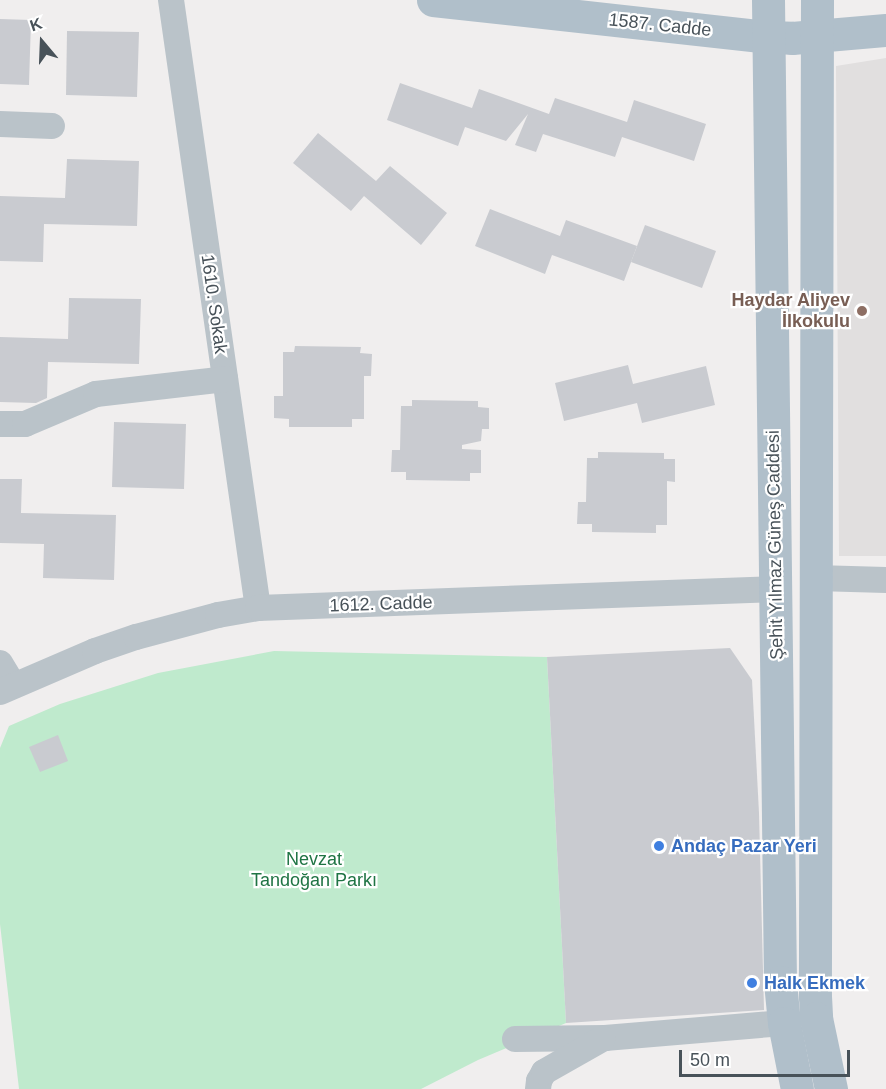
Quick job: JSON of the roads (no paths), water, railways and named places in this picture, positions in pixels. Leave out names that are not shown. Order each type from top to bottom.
[{"type":"main road","name":"1587. Cadde","points":[[434,0],[768,37],[817,36],[886,30]]},
{"type":"main road","name":"Şehit Yılmaz Güneş Caddesi","points":[[768,0],[780,982],[784,1023],[797,1089]]},
{"type":"main road","points":[[817,0],[815,996],[816,1018],[831,1089]]},
{"type":"main road","points":[[775,589],[816,578]]},
{"type":"street","name":"1610. Sokak","points":[[171,0],[258,608]]},
{"type":"street","points":[[0,124],[52,126]]},
{"type":"street","points":[[0,424],[25,424],[96,394],[225,379]]},
{"type":"street","points":[[816,578],[886,580]]},
{"type":"street","name":"1612. Cadde","points":[[6,689],[136,637],[218,615],[258,608],[775,589]]},
{"type":"street","points":[[0,663],[6,689]]},
{"type":"street","points":[[515,1039],[605,1038],[784,1023]]},
{"type":"street","points":[[538,1089],[544,1072],[605,1038]]},
{"type":"place","name":"Haydar Aliyev İlkokulu","points":[[862,311]]},
{"type":"place","name":"Andaç Pazar Yeri","points":[[659,846]]},
{"type":"place","name":"Halk Ekmek","points":[[752,983]]},
{"type":"park label","name":"Nevzat Tandoğan Parkı","points":[[314,870]]}]
